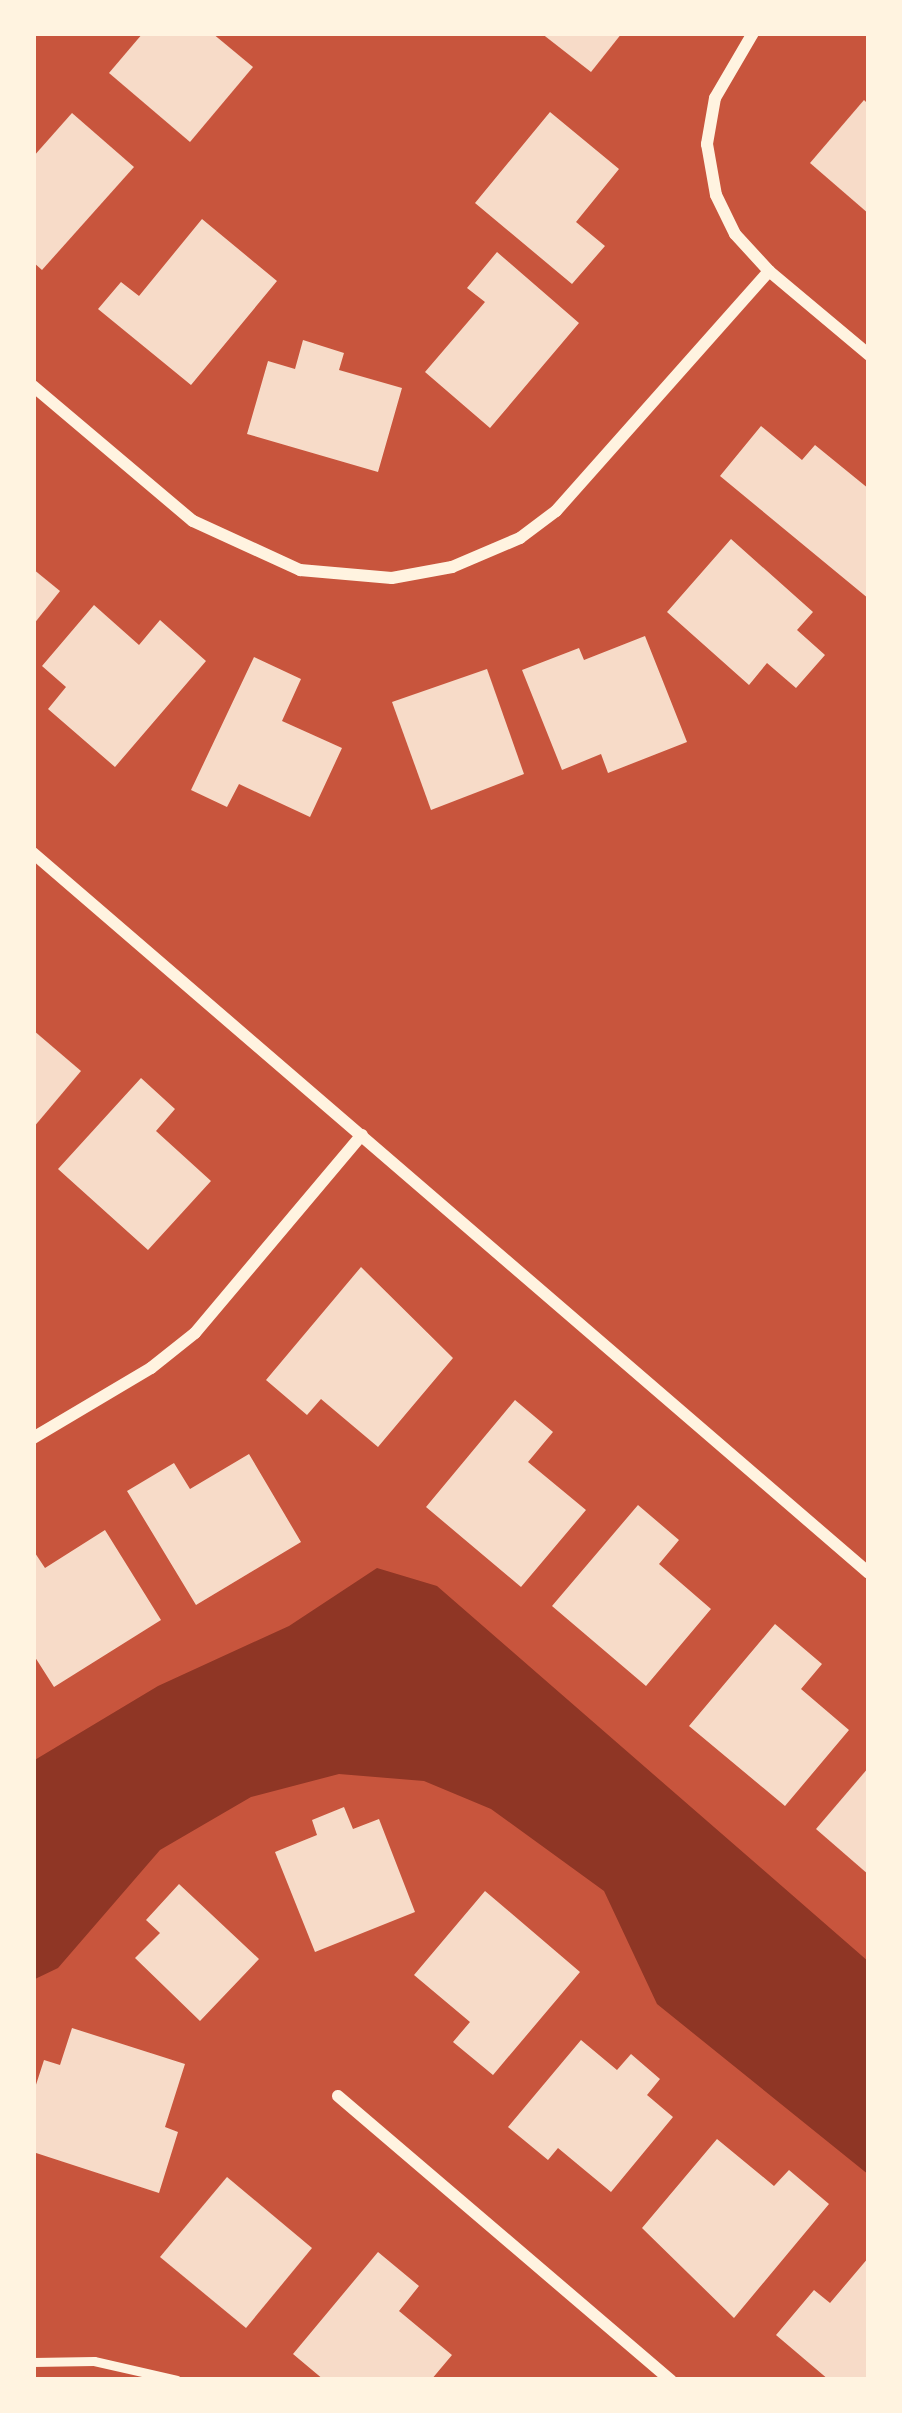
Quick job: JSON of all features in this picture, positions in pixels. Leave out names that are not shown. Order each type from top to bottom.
[{"type":"street","points":[[753,33],[715,98],[707,145],[716,195],[735,234],[769,271],[869,355]]},
{"type":"street","points":[[33,386],[193,521],[266,560],[332,577],[452,567],[520,538],[579,490],[769,271]]},
{"type":"street","points":[[33,854],[869,1573]]},
{"type":"street","points":[[33,1438],[151,1368],[195,1333],[362,1136]]},
{"type":"street","points":[[338,2096],[671,2380]]},
{"type":"lane","points":[[33,2362],[94,2361],[177,2380]]},
{"type":"shaded area","points":[[377,1568],[437,1586],[869,1962],[869,2175],[657,2004],[604,1891],[491,1809],[424,1781],[339,1774],[251,1797],[160,1850],[58,1968],[33,1980],[33,1761],[158,1686],[289,1626]]},
{"type":"building","points":[[143,33],[212,33],[253,67],[190,142],[109,73]]},
{"type":"building","points":[[541,33],[622,33],[591,72]]},
{"type":"building","points":[[864,100],[869,105],[869,214],[810,163]]},
{"type":"building","points":[[550,112],[619,169],[576,222],[605,246],[572,284],[475,203]]},
{"type":"building","points":[[72,113],[134,167],[42,270],[33,262],[33,157]]},
{"type":"building","points":[[202,219],[277,281],[191,385],[98,309],[121,282],[139,296]]},
{"type":"building","points":[[497,252],[579,323],[490,428],[425,372],[485,302],[467,288]]},
{"type":"building","points":[[303,340],[344,353],[339,370],[402,388],[378,472],[247,434],[268,361],[295,369]]},
{"type":"building","points":[[761,426],[802,460],[815,445],[869,489],[869,599],[720,476]]},
{"type":"building","points":[[731,539],[813,612],[797,630],[825,655],[796,688],[767,663],[749,685],[667,612]]},
{"type":"building","points":[[33,569],[60,591],[33,625]]},
{"type":"building","points":[[94,605],[139,645],[160,620],[206,661],[115,767],[48,709],[66,687],[42,666]]},
{"type":"building","points":[[645,636],[687,742],[608,773],[601,754],[562,770],[522,670],[579,648],[584,660]]},
{"type":"building","points":[[254,657],[301,679],[282,721],[342,748],[310,817],[239,784],[227,807],[191,790]]},
{"type":"building","points":[[487,669],[524,774],[431,810],[392,702]]},
{"type":"building","points":[[33,1030],[81,1071],[33,1128]]},
{"type":"building","points":[[141,1078],[175,1109],[156,1131],[211,1181],[148,1250],[58,1169]]},
{"type":"building","points":[[361,1267],[453,1358],[378,1447],[321,1399],[307,1415],[266,1380]]},
{"type":"building","points":[[515,1400],[553,1432],[528,1462],[586,1510],[521,1587],[426,1507]]},
{"type":"building","points":[[249,1454],[301,1542],[196,1605],[127,1491],[174,1463],[190,1489]]},
{"type":"building","points":[[638,1505],[679,1540],[659,1564],[711,1609],[646,1686],[552,1606]]},
{"type":"building","points":[[105,1530],[161,1620],[54,1687],[33,1654],[33,1550],[45,1568]]},
{"type":"building","points":[[775,1624],[822,1664],[801,1689],[849,1730],[785,1806],[689,1726]]},
{"type":"building","points":[[869,1767],[869,1875],[816,1829]]},
{"type":"building","points":[[344,1807],[353,1829],[379,1819],[415,1912],[315,1952],[275,1852],[317,1835],[312,1820]]},
{"type":"building","points":[[179,1884],[259,1959],[200,2021],[135,1958],[160,1933],[146,1920]]},
{"type":"building","points":[[485,1891],[580,1972],[493,2075],[453,2042],[470,2022],[414,1975]]},
{"type":"building","points":[[72,2028],[185,2064],[165,2127],[178,2132],[159,2193],[33,2152],[33,2094],[44,2060],[60,2065]]},
{"type":"building","points":[[581,2040],[617,2070],[631,2054],[660,2079],[647,2095],[673,2117],[611,2192],[558,2148],[548,2160],[508,2127]]},
{"type":"building","points":[[717,2139],[774,2186],[789,2170],[829,2204],[734,2318],[642,2228]]},
{"type":"building","points":[[227,2177],[312,2248],[246,2328],[160,2257]]},
{"type":"building","points":[[378,2252],[419,2286],[399,2311],[452,2355],[431,2380],[324,2380],[293,2354]]},
{"type":"building","points":[[869,2257],[869,2380],[829,2380],[776,2335],[814,2290],[830,2303]]}]
